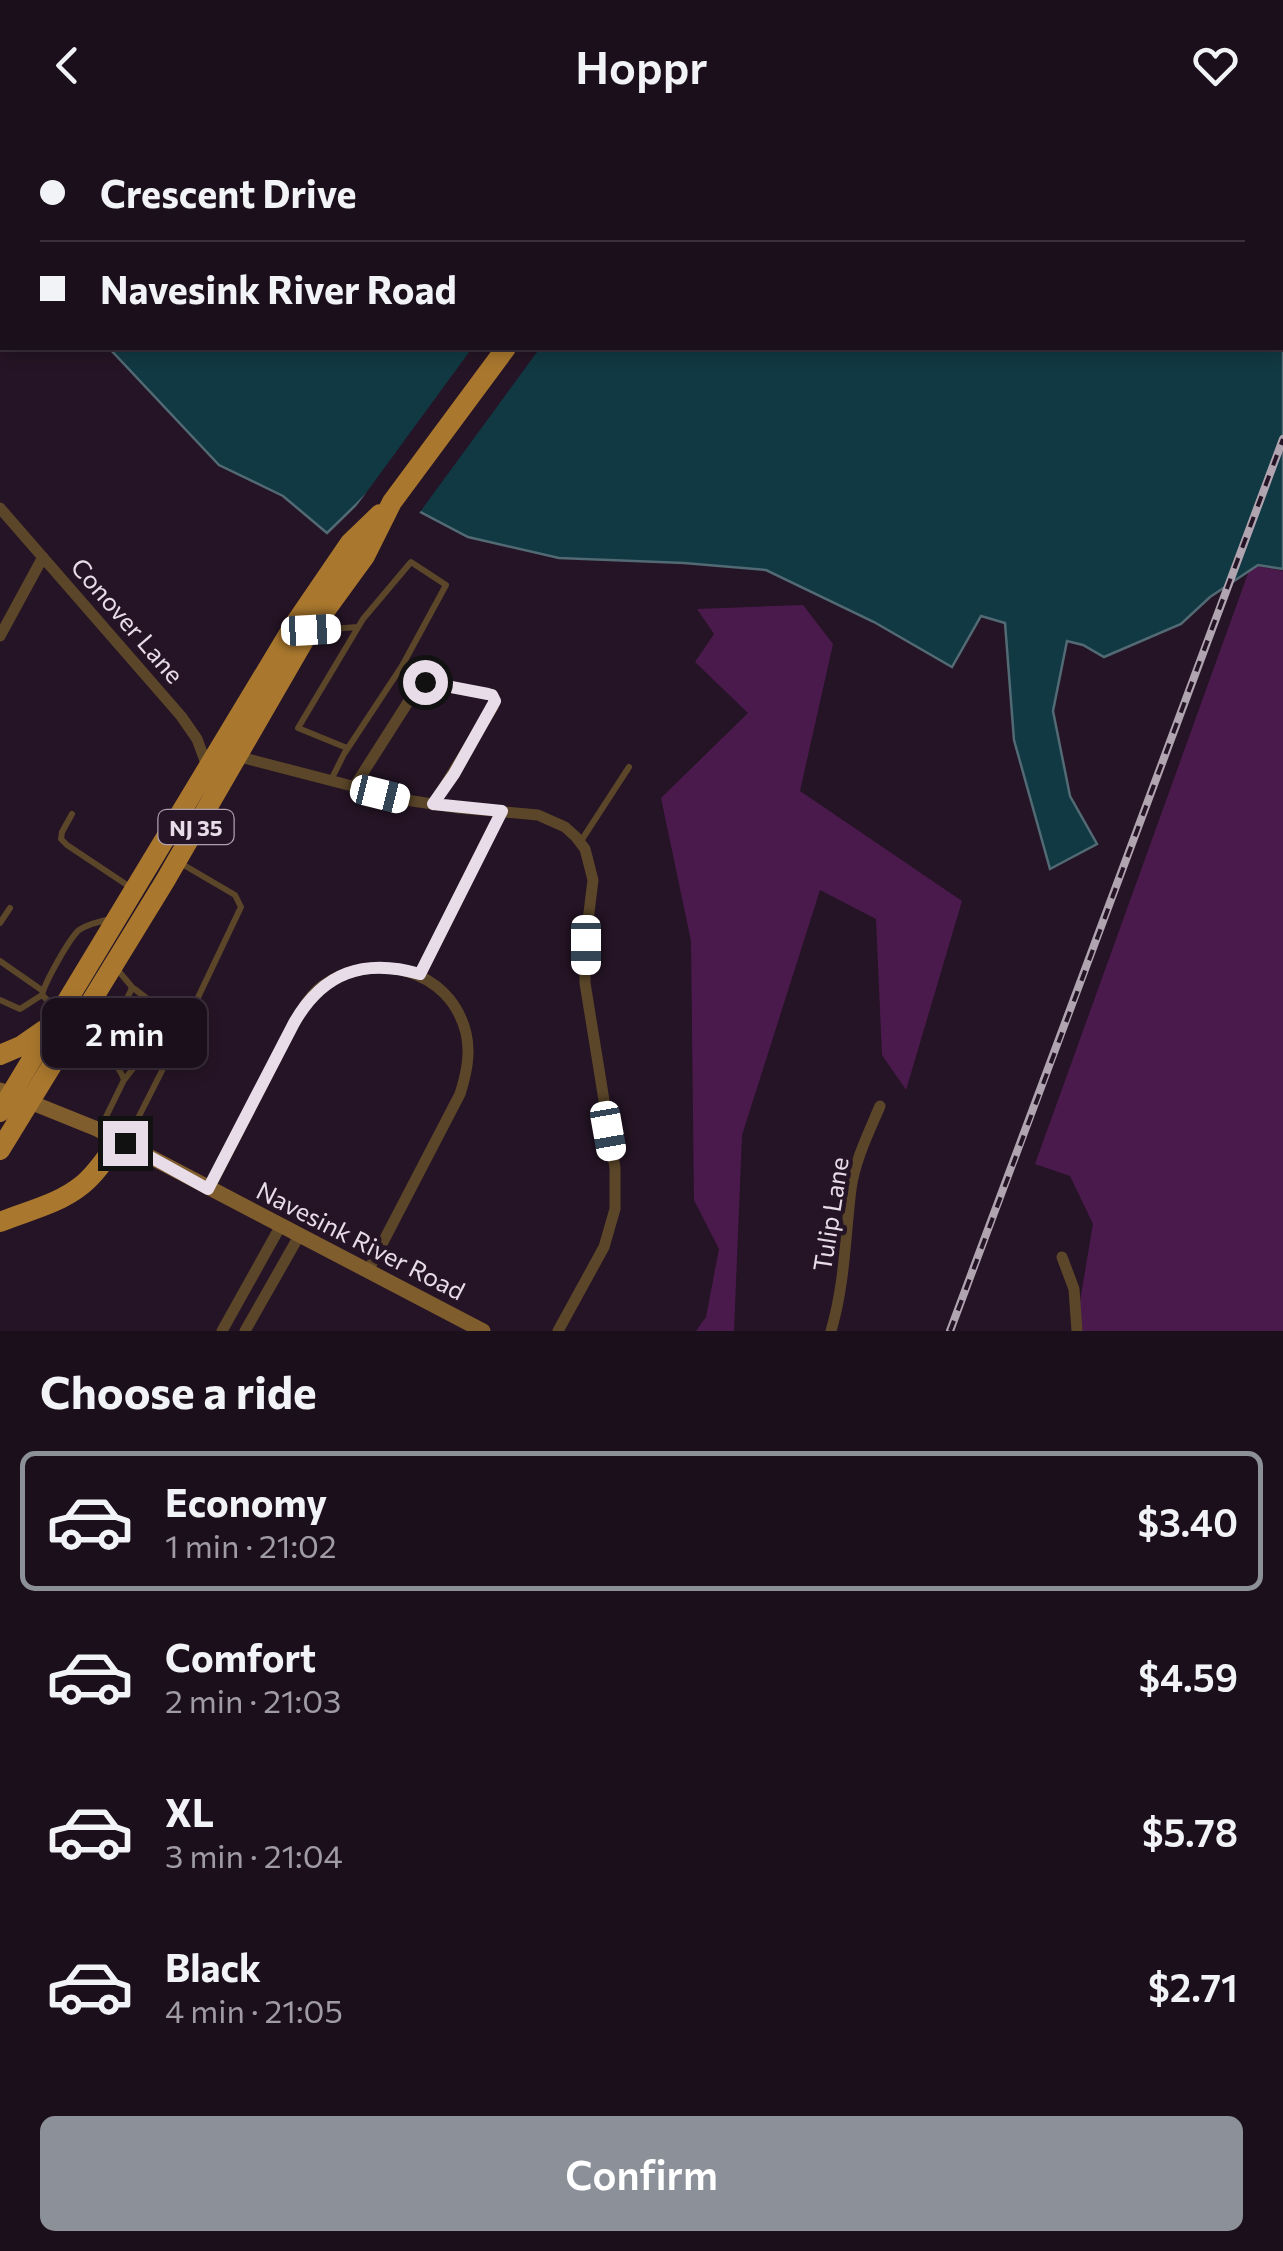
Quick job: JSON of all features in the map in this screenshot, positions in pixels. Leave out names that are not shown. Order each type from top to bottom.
[{"type":"highway","name":"NJ 35","points":[[0,1150],[10,1100],[260,680],[329,572],[350,544],[392,502],[505,350]]},
{"type":"highway","name":"NJ 35","points":[[10,1100],[52,1067],[311,630],[364,556],[392,502]]},
{"type":"highway","points":[[0,1055],[21,1046],[55,1019]]},
{"type":"highway","points":[[0,1222],[79,1188],[122,1142]]},
{"type":"main road","name":"Navesink River Road","points":[[10,1100],[99,1130],[483,1331]]},
{"type":"street","name":"Conover Lane","points":[[0,508],[197,738],[208,770]]},
{"type":"street","points":[[0,636],[43,557]]},
{"type":"street","points":[[354,787],[419,684],[492,695],[493,707],[433,804]]},
{"type":"street","points":[[236,756],[433,804],[546,818],[565,827],[580,842],[590,861],[593,880],[585,983],[616,1194],[612,1228],[604,1247],[558,1331]]},
{"type":"street","points":[[420,974],[502,811]]},
{"type":"street","points":[[208,1189],[294,1023],[320,988],[349,972],[381,967],[420,974],[456,1009],[466,1034],[468,1068],[460,1094],[368,1271]]},
{"type":"street","name":"Tulip Lane","points":[[831,1331],[845,1269],[852,1185],[880,1106]]},
{"type":"street","points":[[222,1331],[280,1226]]},
{"type":"street","points":[[246,1331],[299,1236]]},
{"type":"street","points":[[1062,1257],[1074,1289],[1077,1331]]},
{"type":"lane","points":[[330,781],[347,748],[402,666],[446,585],[411,562],[358,628],[298,728],[347,748]]},
{"type":"lane","points":[[311,630],[358,628]]},
{"type":"lane","points":[[580,842],[629,767]]},
{"type":"lane","points":[[72,814],[61,839],[134,890]]},
{"type":"lane","points":[[122,1142],[184,1029],[241,907],[236,895],[176,861]]},
{"type":"lane","points":[[0,923],[10,908]]},
{"type":"lane","points":[[0,1000],[20,1009],[43,993],[45,983],[78,931],[117,918]]},
{"type":"lane","points":[[0,961],[43,993],[55,1019]]},
{"type":"lane","points":[[99,1130],[124,1080],[160,1033],[167,1014],[132,987],[114,965]]},
{"type":"lane","points":[[124,1080],[120,1067],[110,1056],[108,1027],[132,987]]},
{"type":"lane","points":[[52,1067],[110,1056]]},
{"type":"shaded area","points":[[1251,565],[1283,571],[1283,1331],[1075,1331],[1093,1224],[1070,1176],[1035,1164]]},
{"type":"shaded area","points":[[803,605],[833,644],[800,791],[962,901],[906,1090],[882,1055],[876,919],[820,890],[742,1135],[734,1331],[696,1331],[706,1317],[719,1249],[694,1200],[691,941],[661,798],[748,713],[695,662],[714,634],[697,609]]},
{"type":"water","points":[[111,350],[1283,350],[1283,569],[1258,565],[1210,597],[1181,624],[1104,657],[1067,641],[1053,711],[1070,796],[1097,844],[1050,869],[1014,740],[1005,623],[981,616],[952,667],[874,622],[766,570],[559,558],[468,537],[409,506],[368,493],[327,533],[283,496],[219,465]]},
{"type":"pier","points":[[471,350],[539,350],[417,516],[369,499],[355,508]]},
{"type":"railway","points":[[950,1331],[1283,439]]},
{"type":"route","points":[[125,1143],[208,1189],[294,1023],[320,988],[349,972],[381,967],[420,974],[502,811],[433,804],[495,701],[492,695],[425,682]]}]
